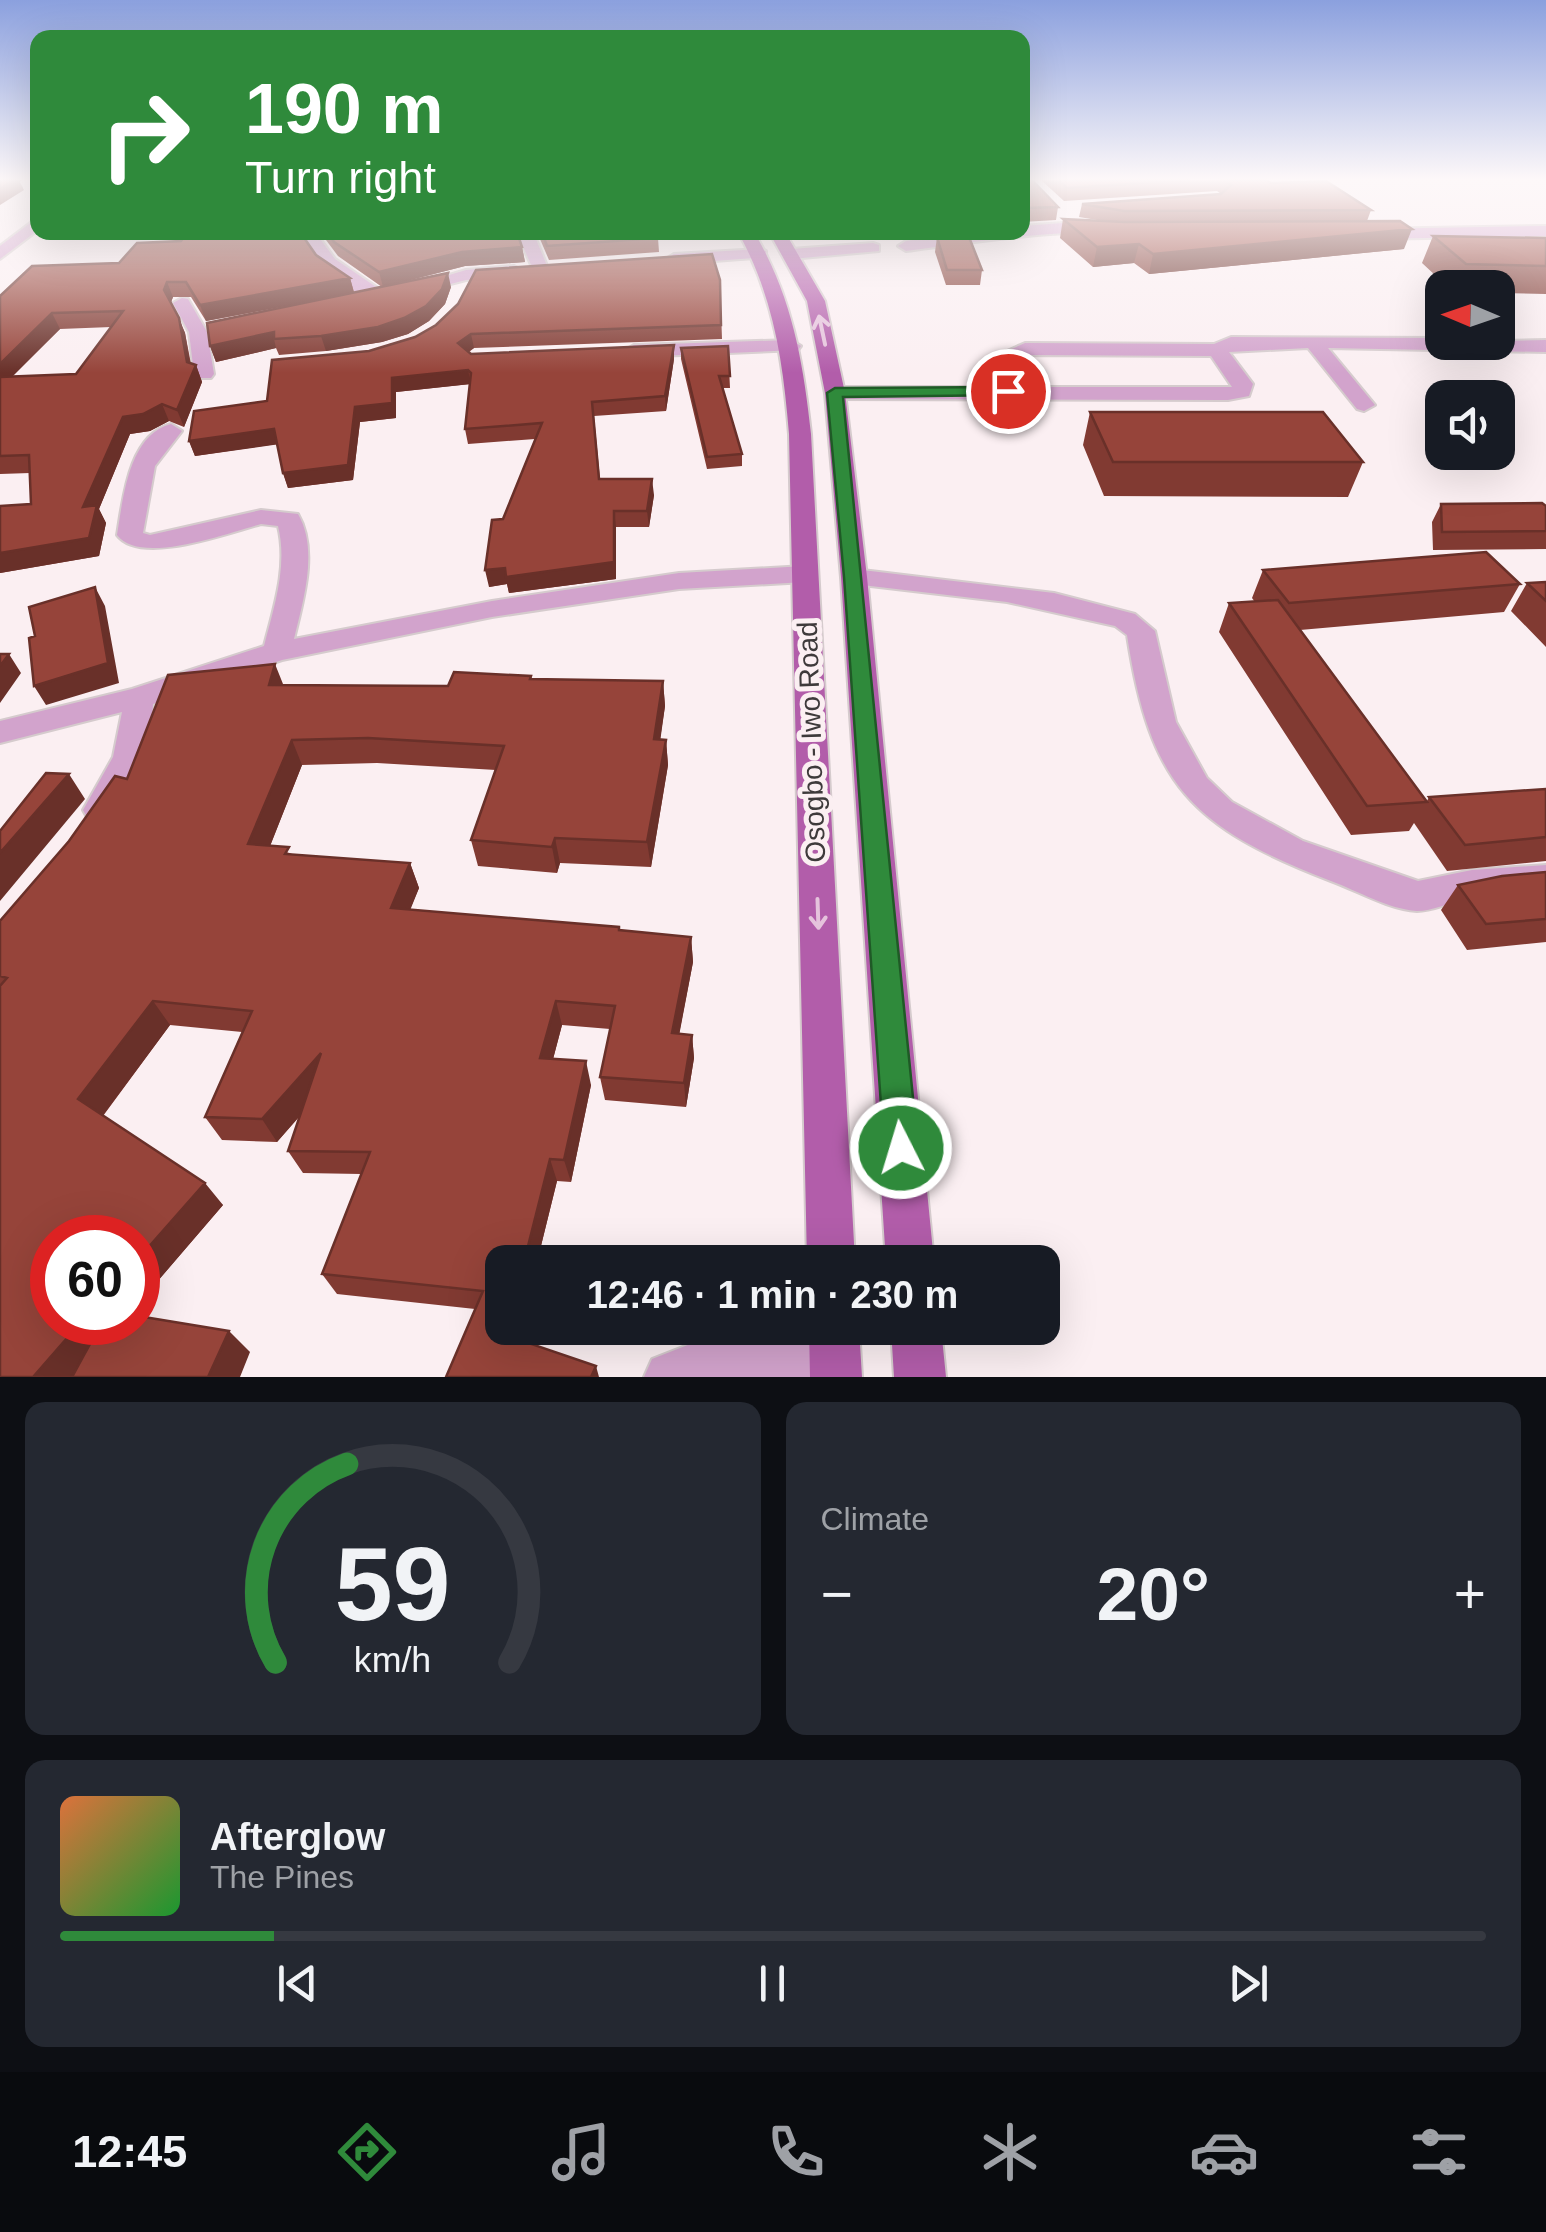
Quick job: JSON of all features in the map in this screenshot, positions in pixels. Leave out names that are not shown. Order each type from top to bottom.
[{"type":"main road","name":"Osogbo - Iwo Road","points":[[769,244],[791,346],[801,494],[831,1245]]},
{"type":"main road","name":"Osogbo - Iwo Road","points":[[770,244],[816,300],[835,393],[854,577],[909,1245]]},
{"type":"main road","points":[[801,494],[845,494]]},
{"type":"main road","points":[[917,1345],[920,1377]]},
{"type":"street","points":[[315,244],[370,299],[560,267]]},
{"type":"street","points":[[530,244],[540,268]]},
{"type":"street","points":[[660,260],[761,244]]},
{"type":"street","points":[[795,244],[873,248],[895,253],[904,252],[912,244]]},
{"type":"street","points":[[182,303],[207,330],[204,374]]},
{"type":"street","points":[[1008,391],[1006,356],[1010,352],[1217,350],[1231,343],[1313,342],[1546,346]]},
{"type":"street","points":[[1313,342],[1364,405]]},
{"type":"street","points":[[606,352],[791,346]]},
{"type":"street","points":[[835,393],[1242,392],[1243,384],[1217,350]]},
{"type":"street","points":[[171,431],[148,452],[140,469],[130,535],[136,541],[150,543],[261,517],[288,520],[293,532],[292,582],[277,652]]},
{"type":"street","points":[[0,732],[138,698],[277,652],[492,608],[679,581],[804,574]]},
{"type":"street","points":[[854,577],[1004,594],[1093,610],[1136,623],[1142,631],[1150,694],[1167,745],[1192,786],[1231,823],[1286,851],[1418,896],[1466,885],[1546,880]]},
{"type":"street","points":[[78,837],[114,791],[130,759],[137,733],[138,698]]},
{"type":"street","points":[[670,1377],[703,1364],[835,1355]]},
{"type":"building","points":[[136,244],[309,244],[316,255],[350,278],[200,305],[186,282],[167,282],[164,290],[179,318],[187,362],[196,365],[177,410],[162,404],[143,414],[123,417],[83,507],[97,505],[89,538],[0,553],[0,506],[31,504],[29,455],[0,456],[0,377],[76,374],[123,311],[52,313],[0,364],[0,296],[32,266],[119,263]]},
{"type":"building","points":[[337,244],[522,247],[462,252],[379,272]]},
{"type":"building","points":[[939,244],[972,244],[982,270],[947,270]]},
{"type":"building","points":[[1139,244],[1254,244],[1153,254]]},
{"type":"building","points":[[1443,244],[1546,244],[1546,266],[1466,264]]},
{"type":"building","points":[[712,254],[720,280],[721,325],[471,334],[458,343],[471,354],[674,345],[665,396],[592,402],[599,479],[652,479],[647,511],[614,511],[614,562],[506,577],[505,568],[485,570],[492,520],[503,519],[542,423],[465,429],[471,373],[468,370],[392,378],[392,403],[355,407],[348,465],[283,473],[274,429],[189,441],[194,411],[267,401],[272,360],[369,351],[415,337],[436,325],[458,304],[476,270]]},
{"type":"building","points":[[448,273],[442,289],[426,306],[378,327],[274,339],[274,332],[210,346],[207,323]]},
{"type":"building","points":[[728,346],[730,376],[719,376],[742,454],[707,457],[681,348]]},
{"type":"building","points":[[1090,412],[1323,412],[1363,462],[1113,462]]},
{"type":"building","points":[[1441,504],[1546,506],[1546,531],[1442,532]]},
{"type":"building","points":[[1486,552],[1520,584],[1289,603],[1263,570]]},
{"type":"building","points":[[1546,582],[1546,601],[1527,583]]},
{"type":"building","points":[[95,587],[108,663],[34,686],[29,638],[35,636],[29,607]]},
{"type":"building","points":[[1278,600],[1427,802],[1367,806],[1229,603]]},
{"type":"building","points":[[275,664],[269,685],[448,686],[454,672],[531,676],[530,679],[663,681],[654,739],[666,740],[647,842],[555,838],[552,847],[471,840],[504,746],[368,738],[292,740],[248,844],[289,847],[285,854],[410,863],[391,908],[619,927],[691,937],[672,1033],[692,1035],[684,1083],[600,1077],[615,1006],[556,1001],[540,1058],[586,1061],[564,1160],[550,1159],[528,1245],[485,1245],[485,1345],[534,1345],[596,1366],[591,1377],[446,1377],[483,1291],[322,1274],[370,1152],[288,1151],[321,1053],[262,1119],[205,1117],[252,1011],[153,1001],[78,1099],[205,1183],[160,1234],[160,1215],[30,1215],[30,1345],[61,1345],[33,1377],[0,1377],[0,986],[7,978],[0,976],[0,921],[69,841],[115,776],[127,779],[168,675]]},
{"type":"building","points":[[46,773],[69,774],[0,853],[0,831]]},
{"type":"building","points":[[1546,789],[1546,837],[1465,845],[1429,797]]},
{"type":"building","points":[[1546,872],[1546,919],[1486,924],[1458,885],[1502,876]]},
{"type":"building","points":[[160,1320],[229,1331],[208,1377],[72,1377],[89,1345],[160,1345]]},
{"type":"route","points":[[901,1148],[835,393],[1008,391]]}]
